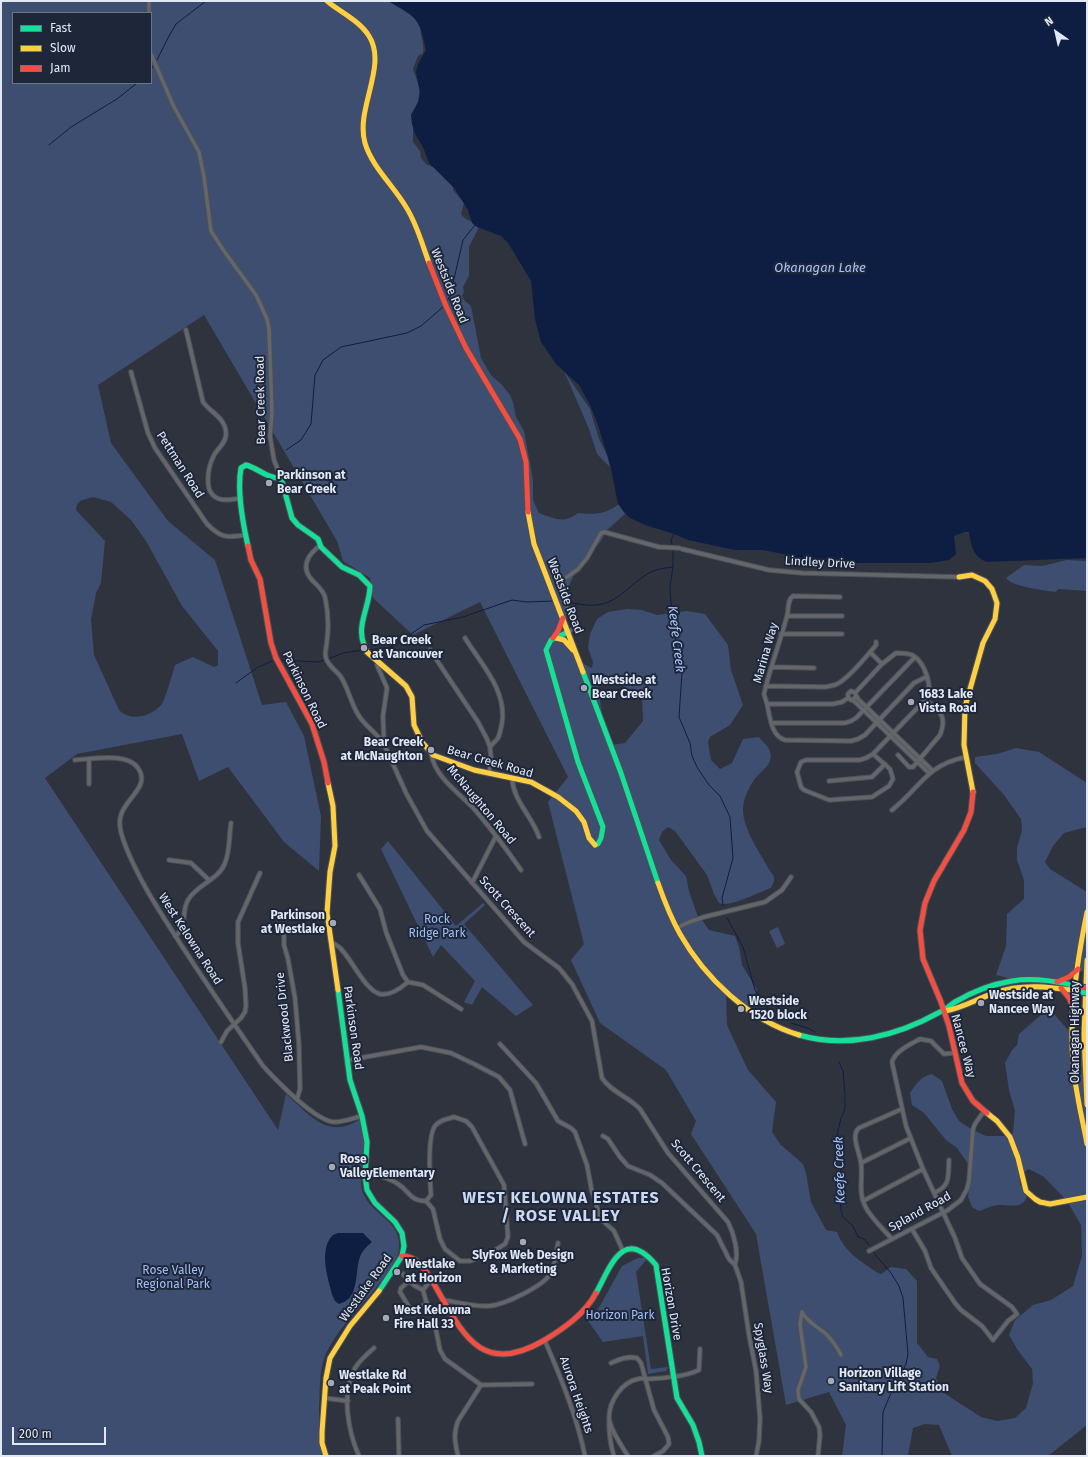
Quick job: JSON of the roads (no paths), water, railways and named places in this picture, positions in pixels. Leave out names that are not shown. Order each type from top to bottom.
[{"type":"main road","name":"Westside Road","points":[[327,1],[365,30],[372,40],[375,50],[375,61],[364,110],[362,129],[364,141],[375,164],[403,201],[411,215],[443,300],[460,338],[476,367],[514,427],[522,443],[526,461],[528,517],[540,561],[626,784],[668,909],[677,928],[698,961],[726,992],[763,1019],[792,1033],[828,1040],[848,1041],[891,1033],[944,1011],[954,1010],[989,994],[1012,987],[1028,985],[1080,989]]},
{"type":"main road","name":"Parkinson Road","points":[[281,478],[272,479],[266,477],[253,466],[246,465],[242,468],[239,479],[245,535],[251,560],[260,579],[271,643],[276,658],[312,724],[324,762],[333,806],[335,846],[330,872],[327,912],[350,1080],[362,1116]]},
{"type":"main road","name":"Bear Creek Road","points":[[281,478],[292,518],[298,525],[318,539],[321,545],[342,568],[359,575],[370,586],[370,594],[362,619],[363,642],[367,652],[406,686],[412,697],[414,725],[422,742],[434,755],[454,763],[489,773],[531,782],[558,797],[576,811],[584,822],[589,838],[595,845],[598,844],[602,838],[603,827],[578,762],[546,650],[548,643],[553,638]]},
{"type":"main road","name":"Nancee Way","points":[[959,577],[972,575],[985,581],[992,590],[997,604],[995,619],[983,643],[965,707],[964,745],[973,792],[973,805],[964,830],[931,887],[925,903],[920,927],[923,958],[944,1011],[960,1077],[965,1090],[1010,1137],[1018,1158],[1025,1188],[1031,1196],[1040,1202],[1050,1204],[1087,1196]]},
{"type":"main road","points":[[553,638],[558,631],[563,618]]},
{"type":"main road","points":[[553,638],[568,632]]},
{"type":"main road","points":[[553,638],[564,640],[576,653]]},
{"type":"main road","points":[[1073,1012],[1080,989],[1078,969],[1087,912]]},
{"type":"main road","name":"Okanagan Highway","points":[[1087,960],[1084,1035],[1087,1105]]},
{"type":"main road","points":[[1058,982],[1069,977],[1078,969]]},
{"type":"main road","name":"Westside Road","points":[[944,1011],[953,1003],[988,988],[1024,980],[1058,982],[1080,989],[1087,993]]},
{"type":"main road","points":[[1061,988],[1070,999],[1073,1012],[1072,1044],[1075,1079],[1087,1144]]},
{"type":"main road","name":"Westlake Road","points":[[326,1456],[322,1443],[322,1432],[326,1378],[332,1353],[350,1326],[373,1299],[402,1256],[404,1246],[402,1233],[395,1222],[370,1196],[367,1190],[365,1172],[367,1142],[362,1116]]},
{"type":"main road","name":"Horizon Drive","points":[[624,1251],[636,1249],[644,1252],[656,1265],[677,1398],[693,1425],[702,1456]]},
{"type":"main road","points":[[402,1256],[407,1255],[417,1260],[470,1342],[489,1353],[501,1355],[517,1353],[545,1341],[574,1320],[584,1310],[600,1287],[616,1256],[624,1251]]},
{"type":"street","points":[[149,1],[149,12]]},
{"type":"street","name":"Bear Creek Road","points":[[152,56],[174,107],[199,152],[211,231],[256,295],[267,319],[269,330],[272,413],[270,436],[274,460],[281,478]]},
{"type":"street","points":[[186,330],[203,402],[221,418],[225,427],[225,441],[214,455],[208,469],[209,490],[213,495],[220,499],[228,500],[241,498]]},
{"type":"street","name":"Pettman Road","points":[[131,372],[148,433],[155,448],[207,524],[216,533],[224,537],[245,535]]},
{"type":"street","name":"Lindley Drive","points":[[568,632],[573,629],[575,625],[568,611],[561,589],[561,583],[578,569],[587,558],[601,533],[604,532],[616,534],[659,547],[681,549],[769,570],[802,573],[959,577]]},
{"type":"street","name":"Scott Crescent","points":[[321,545],[308,557],[306,571],[324,595],[327,612],[328,639],[326,658],[344,683],[358,715],[384,744],[422,824],[436,842],[524,942],[559,968],[572,984],[592,1021],[602,1078],[606,1084],[640,1109],[668,1153],[728,1222],[737,1257],[735,1265]]},
{"type":"street","name":"Marina Way","points":[[840,597],[793,596],[788,602],[787,616],[764,694],[772,723],[776,735],[780,739],[851,741],[865,735],[878,721]]},
{"type":"street","points":[[787,616],[842,616]]},
{"type":"street","points":[[781,634],[842,634]]},
{"type":"street","points":[[465,638],[494,682],[502,701],[503,710],[501,727],[498,737],[490,747]]},
{"type":"street","points":[[766,686],[833,686],[843,680],[870,652],[876,645],[876,642]]},
{"type":"street","points":[[430,650],[478,722],[490,747],[489,773]]},
{"type":"street","points":[[870,652],[882,664]]},
{"type":"street","points":[[767,704],[833,704],[842,702],[853,697],[882,664],[896,653],[903,653],[915,657],[923,667],[929,686],[925,699],[873,754],[866,758],[860,760],[806,760],[801,762],[797,772],[801,787],[804,790],[829,800],[868,798],[889,786],[893,779],[890,769],[873,754]]},
{"type":"street","points":[[772,723],[845,723],[851,721],[915,657]]},
{"type":"street","points":[[378,661],[377,665],[387,688],[383,716],[384,744]]},
{"type":"street","points":[[772,667],[814,668]]},
{"type":"street","points":[[878,721],[914,683],[926,677]]},
{"type":"street","points":[[853,697],[931,772]]},
{"type":"street","points":[[898,755],[909,767],[912,767],[940,735],[944,722],[941,714],[925,699]]},
{"type":"street","name":"McNaughton Road","points":[[430,751],[433,762],[449,786],[475,810],[521,870]]},
{"type":"street","points":[[892,810],[931,772],[952,760],[966,757]]},
{"type":"street","points":[[89,759],[89,784]]},
{"type":"street","name":"West Kelowna Road","points":[[75,760],[126,759],[133,762],[140,770],[142,780],[138,791],[124,808],[120,816],[120,827],[124,842],[146,889],[175,936],[263,1066],[285,1089],[324,1119],[334,1122],[343,1122],[362,1116]]},
{"type":"street","points":[[829,781],[872,777],[885,764]]},
{"type":"street","points":[[512,779],[516,797],[539,837]]},
{"type":"street","points":[[175,936],[180,933],[183,926],[185,908],[188,900],[194,892],[221,871],[226,862],[231,823]]},
{"type":"street","points":[[472,883],[496,836]]},
{"type":"street","points":[[169,860],[191,863],[209,880]]},
{"type":"street","points":[[222,1042],[227,1031],[241,1018],[245,1012],[246,1006],[237,936],[238,922],[260,872]]},
{"type":"street","points":[[359,875],[380,910],[386,932],[403,975],[408,982],[423,985],[461,1010]]},
{"type":"street","points":[[677,928],[704,916],[765,902],[772,899],[782,890],[791,877]]},
{"type":"street","name":"Blackwood Drive","points":[[284,934],[284,945],[295,998],[300,1089],[297,1099]]},
{"type":"street","name":"Parkinson Road","points":[[331,942],[341,949],[370,988],[380,994],[389,993],[401,988],[408,982]]},
{"type":"street","points":[[912,1229],[925,1251],[931,1268],[960,1310],[982,1326],[993,1340],[1008,1321],[1017,1314],[1012,1307],[974,1278],[962,1258],[955,1238],[923,1169],[906,1126],[893,1070],[892,1060],[895,1056],[920,1039],[931,1041],[944,1054],[954,1053]]},
{"type":"street","points":[[500,1044],[536,1083],[558,1121],[575,1132],[587,1165],[592,1192],[599,1215],[602,1220],[614,1231],[624,1251]]},
{"type":"street","points":[[348,1060],[421,1047],[451,1053],[499,1077],[510,1090],[525,1144]]},
{"type":"street","points":[[892,1239],[868,1212],[863,1201],[862,1163],[855,1135],[856,1131],[902,1109]]},
{"type":"street","name":"Spland Road","points":[[869,1251],[943,1213],[957,1204],[967,1189],[973,1129],[984,1111]]},
{"type":"street","points":[[365,1172],[383,1177],[399,1184],[410,1196],[418,1201],[426,1202],[433,1209],[440,1239],[445,1249],[460,1260],[470,1261],[487,1255],[505,1244],[508,1237],[504,1185],[472,1127],[466,1121],[454,1117],[443,1120],[434,1127],[431,1141],[429,1172],[431,1195],[426,1202]]},
{"type":"street","points":[[603,1136],[608,1139],[628,1166],[650,1175],[662,1183],[717,1235],[729,1259],[735,1265]]},
{"type":"street","points":[[862,1163],[911,1138]]},
{"type":"street","points":[[934,1193],[946,1186],[949,1160]]},
{"type":"street","points":[[863,1201],[923,1169]]},
{"type":"street","points":[[443,1300],[479,1306],[489,1306],[501,1304],[514,1299],[543,1281],[550,1274],[554,1267],[558,1243]]},
{"type":"street","name":"Spyglass Way","points":[[735,1265],[741,1282],[756,1371],[760,1418],[759,1441],[756,1456]]},
{"type":"street","points":[[403,1274],[415,1286],[423,1290],[433,1315],[438,1345],[442,1354],[451,1364],[481,1385],[532,1384]]},
{"type":"street","points":[[423,1290],[431,1280]]},
{"type":"street","points":[[409,1281],[401,1288],[400,1292],[412,1312],[427,1303]]},
{"type":"street","points":[[818,1456],[820,1435],[819,1427],[811,1412],[799,1399],[798,1390],[806,1366],[800,1324],[802,1312],[804,1317],[827,1335],[841,1355]]},
{"type":"street","name":"Aurora Heights","points":[[545,1341],[571,1408],[585,1456]]},
{"type":"street","points":[[359,1456],[348,1424],[349,1385],[355,1368],[364,1356],[374,1348]]},
{"type":"street","name":"Aurora Heights","points":[[614,1456],[609,1435],[609,1418],[613,1399],[619,1390],[639,1378],[646,1379],[674,1376],[698,1370],[700,1349]]},
{"type":"street","points":[[612,1363],[620,1359],[631,1357],[637,1358],[641,1363],[654,1410],[668,1437],[669,1444],[663,1451],[654,1456]]},
{"type":"street","points":[[458,1456],[454,1439],[458,1421],[481,1385]]},
{"type":"street","points":[[324,1398],[348,1402]]},
{"type":"street","points":[[609,1418],[617,1438],[628,1456]]},
{"type":"street","points":[[398,1419],[399,1456]]},
{"type":"water","name":"Okanagan Lake","points":[[388,1],[1087,1],[1087,558],[987,562],[982,560],[976,554],[972,546],[969,532],[965,532],[954,536],[956,554],[949,560],[930,563],[838,563],[807,560],[763,550],[735,550],[688,540],[645,525],[630,518],[618,504],[610,464],[590,405],[579,385],[556,364],[541,342],[535,319],[531,281],[508,243],[501,236],[477,227],[472,223],[468,210],[455,189],[429,163],[423,147],[415,134],[411,115],[418,102],[420,93],[416,72],[418,64],[426,50],[419,24],[411,15]]},
{"type":"water","points":[[338,1233],[363,1233],[372,1242],[364,1250],[360,1257],[353,1292],[350,1297],[339,1304],[333,1297],[327,1274],[325,1256],[328,1241],[333,1235]]},
{"type":"waterway","points":[[156,62],[176,24],[206,1]]},
{"type":"waterway","points":[[49,145],[71,127],[117,99],[136,84]]},
{"type":"waterway","points":[[447,301],[450,296],[463,240],[475,225]]},
{"type":"waterway","points":[[286,450],[301,440],[311,424],[315,375],[323,360],[341,347],[407,333],[421,326],[443,307]]},
{"type":"waterway","name":"Keefe Creek","points":[[672,545],[671,540],[674,534]]},
{"type":"waterway","name":"Keefe Creek","points":[[673,550],[673,567],[670,586],[672,621],[682,673],[679,717],[690,743],[692,756],[697,767],[709,785],[720,796],[730,817],[733,858],[722,898],[723,905]]},
{"type":"waterway","points":[[568,602],[585,605],[602,604],[614,599],[649,573],[673,567]]},
{"type":"waterway","points":[[368,650],[392,647],[424,625],[463,617],[512,600],[527,602],[553,601]]},
{"type":"waterway","points":[[328,659],[343,653],[363,650]]},
{"type":"waterway","points":[[236,683],[258,667],[275,660]]},
{"type":"waterway","points":[[280,660],[318,662],[325,660]]},
{"type":"waterway","name":"Keefe Creek","points":[[727,918],[743,947],[755,990],[768,1009],[782,1020]]},
{"type":"waterway","name":"Keefe Creek","points":[[791,1023],[815,1032]]},
{"type":"waterway","name":"Keefe Creek","points":[[839,1062],[843,1071],[845,1094],[845,1109],[841,1118],[836,1142],[841,1157],[841,1211],[843,1217],[853,1226],[858,1237],[864,1239],[869,1245]]},
{"type":"waterway","name":"Keefe Creek","points":[[873,1252],[891,1273],[899,1286],[903,1298],[908,1354],[906,1364],[883,1412],[882,1456]]},
{"type":"place","name":"Parkinson at Bear Creek","points":[[269,483]]},
{"type":"place","name":"Bear Creek at Vancouver","points":[[364,648]]},
{"type":"place","name":"Westside at Bear Creek","points":[[584,688]]},
{"type":"place","name":"1683 Lake Vista Road","points":[[911,702]]},
{"type":"place","name":"Bear Creek at McNaughton","points":[[431,750]]},
{"type":"place","name":"Parkinson at Westlake","points":[[333,923]]},
{"type":"place","name":"Westside at Nancee Way","points":[[981,1003]]},
{"type":"place","name":"Westside 1520 block","points":[[741,1009]]},
{"type":"place","name":"Rose ValleyElementary","points":[[332,1167]]},
{"type":"place","name":"SlyFox Web Design & Marketing","points":[[523,1242]]},
{"type":"place","name":"Westlake at Horizon","points":[[397,1272]]},
{"type":"place","name":"West Kelowna Fire Hall 33","points":[[386,1318]]},
{"type":"place","name":"Horizon Village Sanitary Lift Station","points":[[831,1381]]},
{"type":"place","name":"Westlake Rd at Peak Point","points":[[331,1383]]},
{"type":"district","name":"WEST KELOWNA ESTATES / ROSE VALLEY","points":[[561,1208]]},
{"type":"park label","name":"Rock Ridge Park","points":[[437,927]]},
{"type":"park label","name":"Rose Valley Regional Park","points":[[173,1278]]},
{"type":"park label","name":"Horizon Park","points":[[620,1316]]}]
